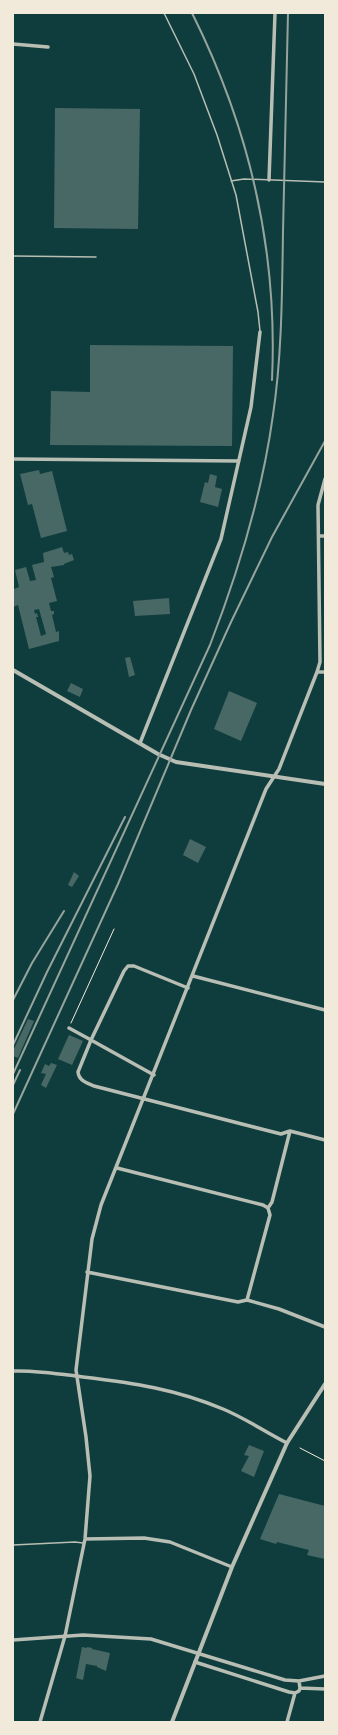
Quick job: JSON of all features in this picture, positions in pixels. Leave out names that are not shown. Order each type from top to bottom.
[{"type":"street","points":[[269,180],[275,13]]},
{"type":"street","points":[[13,44],[48,47]]},
{"type":"street","points":[[140,743],[221,539],[251,407],[260,332]]},
{"type":"street","points":[[13,459],[239,461]]},
{"type":"street","points":[[40,1722],[65,1636],[85,1541],[90,1476],[76,1370],[80,1323],[92,1239],[101,1205],[145,1098],[266,789],[279,769],[317,672],[320,662],[318,505],[325,479]]},
{"type":"street","points":[[319,536],[325,536]]},
{"type":"street","points":[[13,670],[158,754],[176,762],[325,784]]},
{"type":"street","points":[[317,672],[325,672]]},
{"type":"street","points":[[188,988],[134,966],[128,966],[124,971],[92,1040],[79,1069],[78,1077],[94,1086],[281,1134],[290,1131],[325,1140]]},
{"type":"street","points":[[193,976],[325,1010]]},
{"type":"street","points":[[69,1028],[154,1075]]},
{"type":"street","points":[[268,1208],[272,1202],[290,1131]]},
{"type":"street","points":[[117,1168],[263,1205],[268,1208],[270,1215],[247,1300]]},
{"type":"street","points":[[87,1272],[238,1302],[247,1300],[290,1313],[325,1327]]},
{"type":"street","points":[[13,1371],[77,1376],[151,1386],[191,1396],[245,1418],[287,1443]]},
{"type":"street","points":[[172,1722],[232,1567],[287,1443],[325,1384]]},
{"type":"street","points":[[85,1541],[144,1538],[170,1542],[232,1567]]},
{"type":"street","points":[[13,1640],[83,1635],[151,1639],[286,1680],[294,1679],[299,1681],[325,1676]]},
{"type":"street","points":[[195,1662],[295,1693]]},
{"type":"street","points":[[287,1722],[295,1693],[299,1691],[300,1688],[299,1681]]},
{"type":"street","points":[[300,1688],[325,1689]]},
{"type":"lane","points":[[164,13],[194,74],[217,135],[231,181],[241,222],[260,332]]},
{"type":"lane","points":[[231,181],[244,179],[325,182]]},
{"type":"lane","points":[[13,256],[96,257]]},
{"type":"lane","points":[[13,1545],[85,1541]]},
{"type":"path","points":[[69,1028],[114,929]]},
{"type":"path","points":[[300,1448],[325,1461]]},
{"type":"building","points":[[55,108],[140,109],[138,229],[54,228]]},
{"type":"building","points":[[90,345],[233,346],[232,446],[50,445],[51,391],[90,392]]},
{"type":"building","points":[[39,470],[40,474],[52,471],[67,531],[41,538],[32,504],[28,505],[20,474]]},
{"type":"building","points":[[210,474],[217,476],[215,487],[222,489],[218,507],[200,502],[205,482],[208,483]]},
{"type":"building","points":[[62,547],[64,553],[68,552],[69,555],[72,554],[74,560],[64,565],[51,567],[54,577],[51,578],[57,601],[49,603],[51,611],[54,611],[54,614],[52,615],[56,632],[59,631],[59,641],[29,649],[18,605],[13,607],[13,585],[14,589],[19,587],[15,570],[26,567],[30,581],[36,580],[32,565],[44,562],[43,553]],"holes":[[[39,609],[46,634],[41,636],[36,617],[38,617],[37,613],[35,614],[34,610]]]},
{"type":"building","points":[[169,598],[170,614],[135,616],[133,601]]},
{"type":"building","points":[[130,657],[135,675],[129,677],[125,658]]},
{"type":"building","points":[[71,683],[83,689],[80,697],[67,691]]},
{"type":"building","points":[[229,691],[257,703],[241,741],[214,729]]},
{"type":"building","points":[[190,839],[206,847],[198,863],[183,855]]},
{"type":"building","points":[[74,872],[79,876],[72,887],[68,885]]},
{"type":"building","points":[[28,1019],[34,1021],[18,1058],[13,1056],[13,1051]]},
{"type":"building","points":[[69,1035],[83,1041],[72,1065],[58,1059]]},
{"type":"building","points":[[51,1063],[57,1065],[46,1088],[41,1085],[46,1074],[41,1073],[45,1064],[49,1066]]},
{"type":"building","points":[[249,1445],[264,1451],[254,1477],[241,1471],[249,1456],[244,1455]]},
{"type":"building","points":[[279,1494],[325,1506],[325,1559],[307,1555],[309,1550],[277,1542],[276,1544],[260,1539]]},
{"type":"building","points":[[82,1647],[110,1653],[106,1671],[97,1666],[86,1664],[83,1680],[76,1678]]},
{"type":"railway","points":[[192,13],[230,101],[256,191],[265,237],[270,284],[273,332],[272,380]]},
{"type":"railway","points":[[13,1074],[210,645],[231,589],[256,503],[263,474],[273,415],[280,347],[288,13]]},
{"type":"railway","points":[[13,1114],[118,884],[191,710],[231,622],[272,537],[325,441]]},
{"type":"railway","points":[[13,1045],[47,972],[125,817]]},
{"type":"railway","points":[[13,1000],[32,963],[64,911]]},
{"type":"railway","points":[[13,1085],[20,1070]]}]
